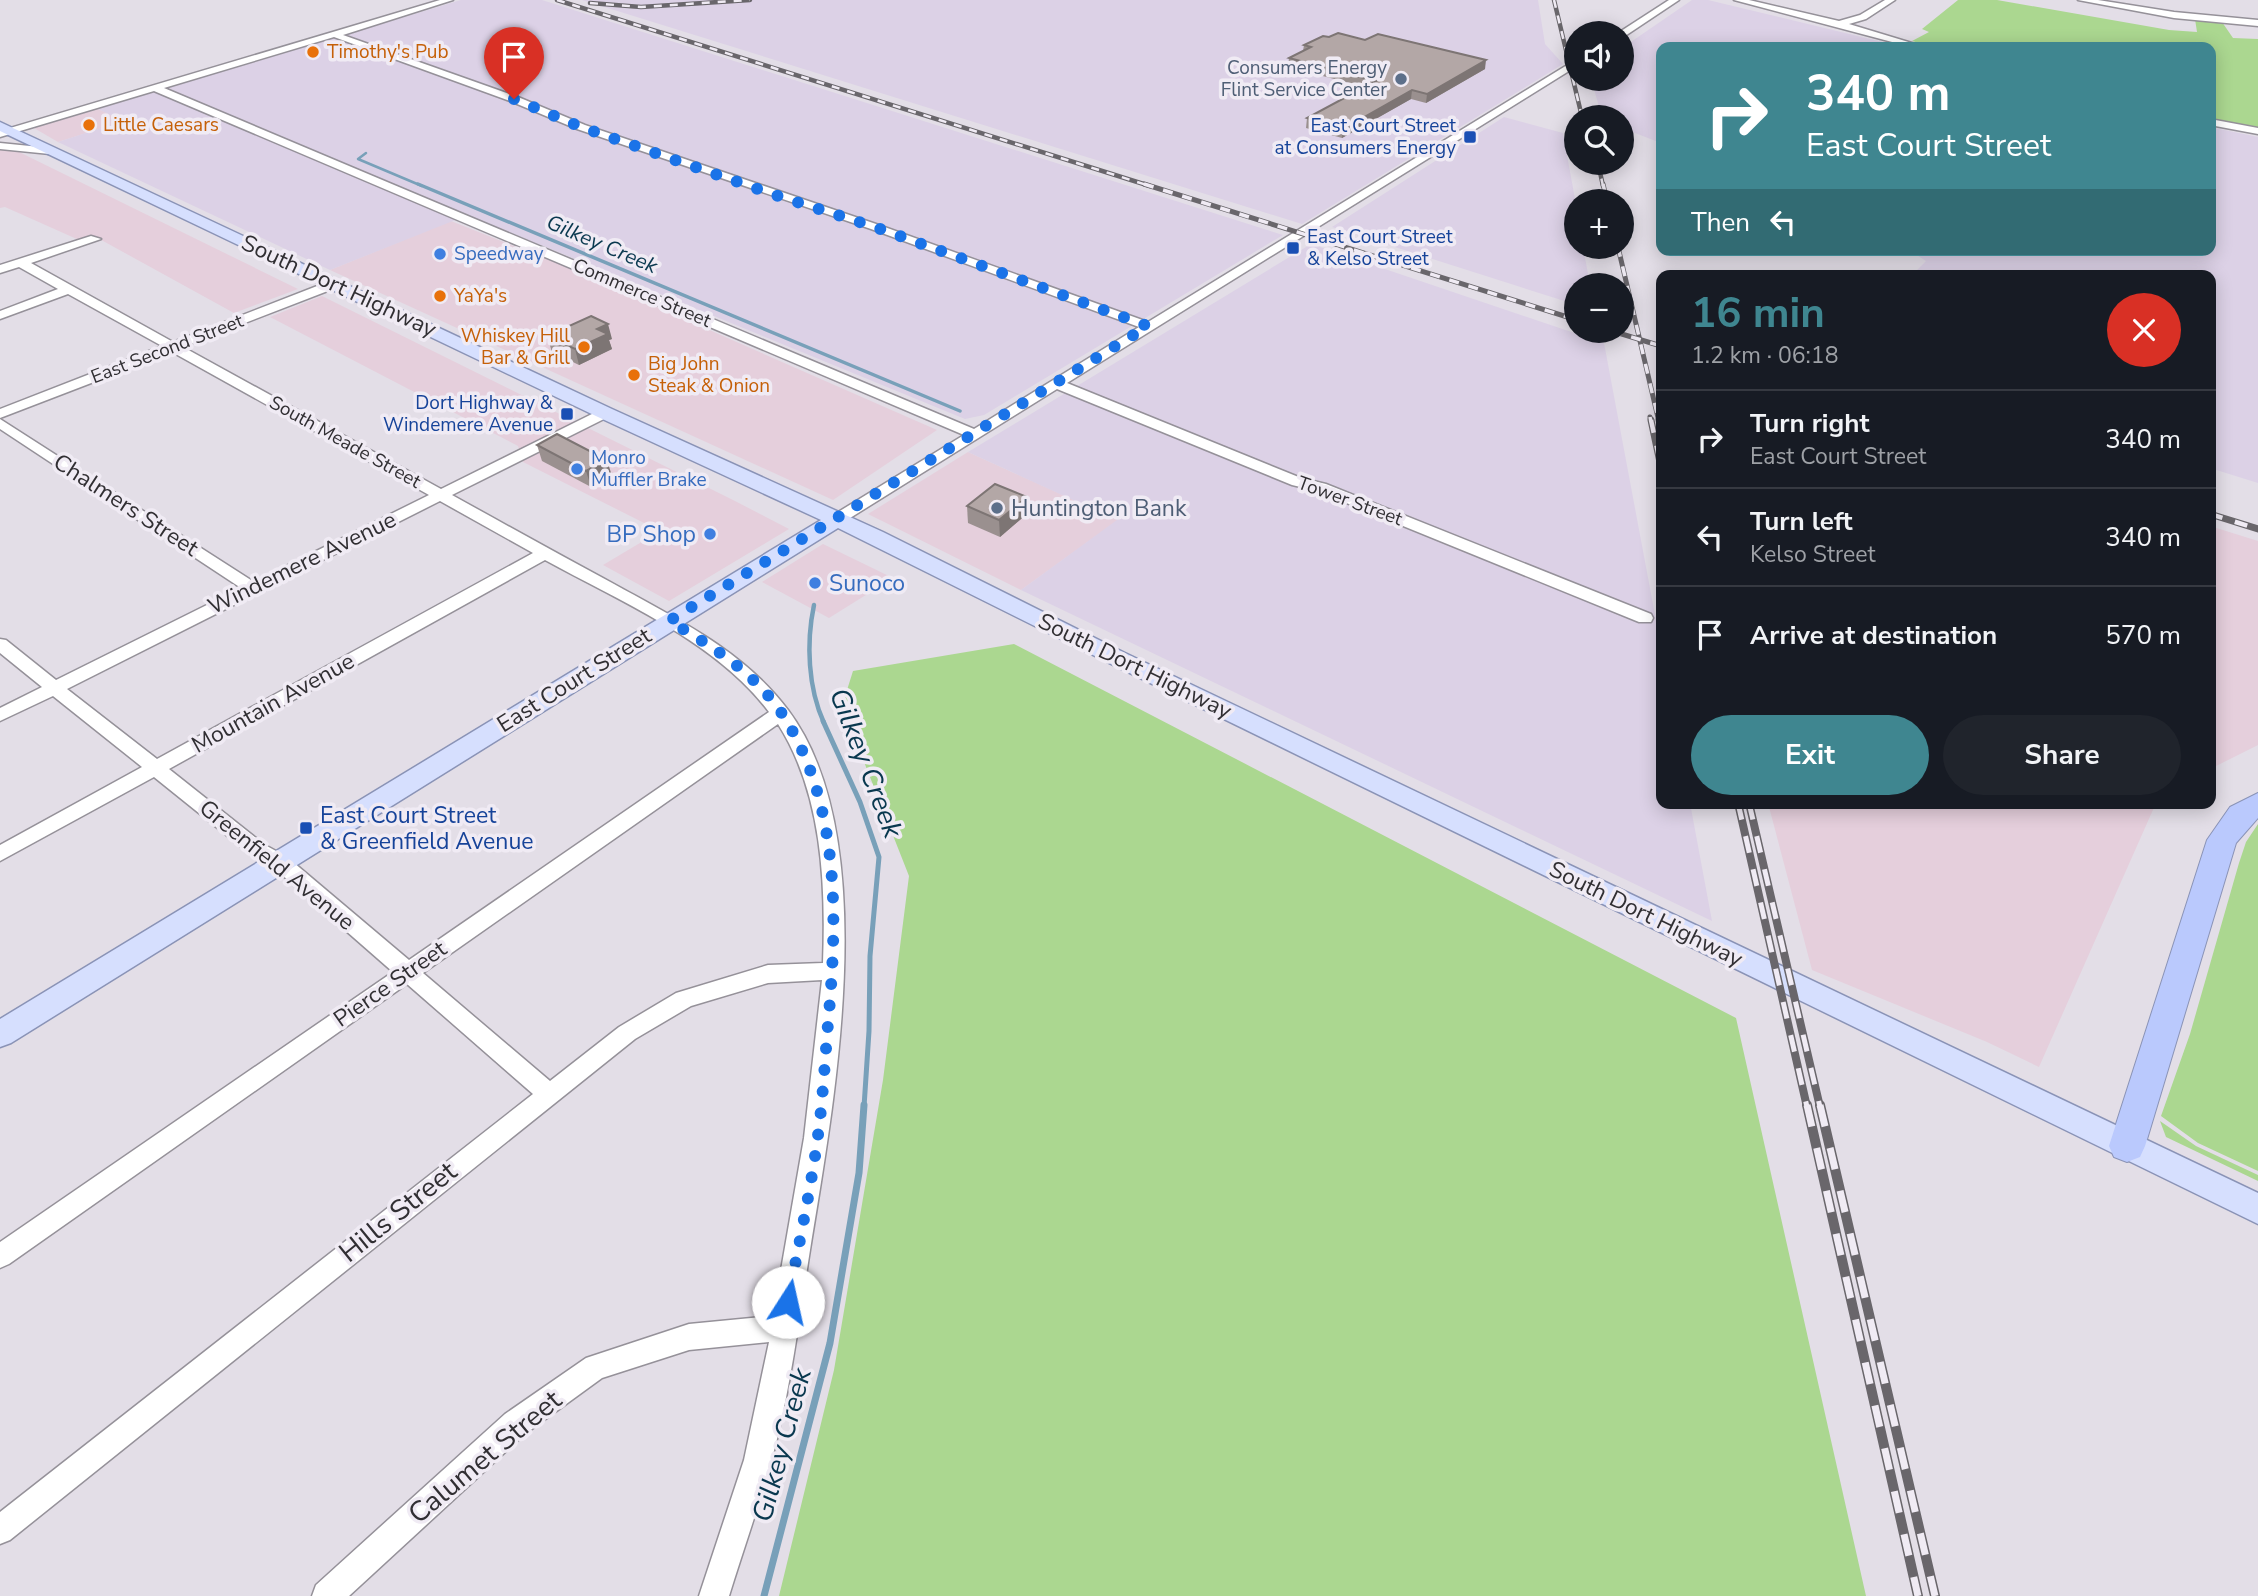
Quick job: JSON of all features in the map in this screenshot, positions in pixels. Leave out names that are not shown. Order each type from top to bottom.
[{"type":"highway","points":[[2127,1146],[2222,840],[2241,815],[2258,804]]},
{"type":"main road","name":"South Dort Highway","points":[[2,131],[50,151],[836,520],[1153,676],[2258,1209]]},
{"type":"main road","name":"East Court Street","points":[[0,1034],[836,520]]},
{"type":"street","points":[[2,131],[155,89],[449,0]]},
{"type":"street","points":[[1634,26],[1675,0]]},
{"type":"street","points":[[1738,0],[1902,42]]},
{"type":"street","points":[[1839,24],[1863,17],[1891,0]]},
{"type":"street","points":[[2082,0],[2174,15],[2258,23]]},
{"type":"street","points":[[333,34],[514,99],[581,127],[875,227],[1148,326]]},
{"type":"street","name":"East Court Street","points":[[836,520],[972,433],[1056,384],[1564,70]]},
{"type":"street","name":"Commerce Street","points":[[155,89],[972,433]]},
{"type":"street","points":[[2216,123],[2258,131]]},
{"type":"street","points":[[0,146],[50,151]]},
{"type":"street","points":[[0,269],[95,239]]},
{"type":"street","name":"South Meade Street","points":[[21,263],[669,621],[738,666],[782,713],[803,752],[817,791],[829,847],[834,922],[833,971],[820,1121],[769,1416],[713,1596]]},
{"type":"street","name":"East Second Street","points":[[0,414],[334,284]]},
{"type":"street","points":[[0,315],[66,290]]},
{"type":"street","name":"Tower Street","points":[[1056,384],[1297,482],[1321,487],[1645,618]]},
{"type":"street","name":"Windemere Avenue","points":[[0,715],[605,413]]},
{"type":"street","name":"Chalmers Street","points":[[0,423],[252,588]]},
{"type":"street","name":"Mountain Avenue","points":[[0,853],[546,553]]},
{"type":"street","name":"Greenfield Avenue","points":[[0,644],[258,849],[280,862],[548,1093]]},
{"type":"street","name":"Pierce Street","points":[[0,1256],[782,713]]},
{"type":"street","name":"Hills Street","points":[[0,1530],[627,1032],[684,999],[768,974],[833,971]]},
{"type":"street","name":"Calumet Street","points":[[327,1596],[514,1424],[595,1367],[689,1337],[783,1328]]},
{"type":"shaded area","points":[[461,0],[542,0],[1283,235],[984,415],[965,419],[468,215],[330,270],[58,142],[123,121],[98,109]]},
{"type":"shaded area","points":[[582,0],[1538,0],[1545,44],[1563,64],[1302,224]]},
{"type":"shaded area","points":[[1692,0],[1708,0],[1882,42],[1656,42],[1656,141],[1634,133],[1634,105],[1599,105],[1594,91],[1634,91],[1634,40]]},
{"type":"shaded area","points":[[98,109],[124,121],[58,142],[34,128]]},
{"type":"shaded area","points":[[1504,117],[1563,133],[1564,175],[1571,175],[1573,189],[1564,189],[1564,259],[1585,259],[1588,273],[1564,273],[1564,301],[1332,227]]},
{"type":"shaded area","points":[[2216,128],[2258,137],[2258,483],[2216,470],[2216,270],[1917,270],[1926,261],[1918,256],[2216,256]]},
{"type":"shaded area","points":[[0,149],[13,149],[298,289],[234,313],[94,236],[79,240],[5,207],[0,208]]},
{"type":"shaded area","points":[[451,221],[559,264],[937,430],[833,500],[330,270]]},
{"type":"shaded area","points":[[1311,244],[1564,329],[1564,343],[1604,343],[1656,620],[1656,809],[1691,809],[1712,921],[1021,590],[1117,520],[968,452]]},
{"type":"shaded area","points":[[322,296],[789,529],[669,601],[603,565],[660,531],[523,462],[518,446],[270,317]]},
{"type":"shaded area","points":[[968,452],[1118,520],[1021,590],[868,514]]},
{"type":"shaded area","points":[[2216,528],[2258,541],[2258,745],[2216,766]]},
{"type":"shaded area","points":[[823,544],[893,578],[829,618],[762,582]]},
{"type":"shaded area","points":[[1770,809],[2153,809],[2039,1067],[1987,1042],[1812,970]]},
{"type":"green space","points":[[1958,0],[1997,0],[2169,30],[2197,32],[2195,19],[2222,22],[2233,38],[2258,39],[2258,128],[2216,119],[2216,42],[1912,41],[1929,32],[1922,29]]},
{"type":"green space","points":[[1014,644],[1736,1018],[1866,1596],[779,1596],[834,1370],[883,1080],[909,876],[842,706],[853,671]]},
{"type":"green space","points":[[2258,824],[2258,1171],[2198,1143],[2161,1116],[2190,1034],[2239,863],[2246,842]]},
{"type":"green space","points":[[2160,1121],[2196,1146],[2258,1175],[2258,1181],[2166,1137]]},
{"type":"building","name":"Consumers Energy Flint Service Center","points":[[1338,33],[1365,40],[1378,34],[1486,60],[1427,94],[1412,90],[1343,129],[1307,118],[1376,81],[1289,58],[1311,47],[1304,45],[1323,36],[1329,37]]},
{"type":"building","points":[[591,316],[608,324],[597,329],[608,334],[575,349],[547,336]]},
{"type":"building","points":[[557,434],[607,460],[586,471],[537,445]]},
{"type":"building","points":[[995,484],[1027,497],[999,520],[967,506]]},
{"type":"waterway","name":"Gilkey Creek","points":[[366,153],[358,159],[422,186]]},
{"type":"waterway","name":"Gilkey Creek","points":[[418,184],[960,411]]},
{"type":"waterway","name":"Gilkey Creek","points":[[814,605],[810,665],[815,695],[824,723]]},
{"type":"waterway","name":"Gilkey Creek","points":[[823,721],[860,802],[879,857],[870,956],[864,1107]]},
{"type":"waterway","name":"Gilkey Creek","points":[[764,1596],[830,1343],[859,1173],[864,1105]]},
{"type":"railway","points":[[557,0],[1150,186]]},
{"type":"railway","points":[[590,3],[641,7],[750,0]]},
{"type":"railway","points":[[1554,0],[1579,105]]},
{"type":"railway","points":[[1601,175],[1603,186]]},
{"type":"railway","points":[[1144,184],[1564,316]]},
{"type":"railway","points":[[1603,184],[1604,189]]},
{"type":"railway","points":[[1621,259],[1640,339]]},
{"type":"railway","points":[[1634,338],[1640,339]]},
{"type":"railway","points":[[1640,339],[1656,344]]},
{"type":"railway","points":[[1640,339],[1656,409]]},
{"type":"railway","points":[[1650,417],[1651,422]]},
{"type":"railway","points":[[1651,420],[1656,444]]},
{"type":"railway","points":[[2216,516],[2258,529]]},
{"type":"railway","points":[[1739,809],[1807,1107]]},
{"type":"railway","points":[[1750,809],[1820,1107]]},
{"type":"railway","points":[[1807,1105],[1918,1596]]},
{"type":"railway","points":[[1820,1105],[1935,1596]]},
{"type":"place","name":"Timothy's Pub","points":[[313,52]]},
{"type":"place","name":"Consumers Energy Flint Service Center","points":[[1401,79]]},
{"type":"place","name":"Little Caesars","points":[[89,125]]},
{"type":"place","name":"East Court Street at Consumers Energy","points":[[1470,137]]},
{"type":"place","name":"East Court Street & Kelso Street","points":[[1293,248]]},
{"type":"place","name":"Speedway","points":[[440,254]]},
{"type":"place","name":"YaYa's","points":[[440,296]]},
{"type":"place","name":"Whiskey Hill Bar & Grill","points":[[584,347]]},
{"type":"place","name":"Big John Steak & Onion","points":[[634,375]]},
{"type":"place","name":"Dort Highway & Windemere Avenue","points":[[567,414]]},
{"type":"place","name":"Monro Muffler Brake","points":[[577,469]]},
{"type":"place","name":"Huntington Bank","points":[[997,508]]},
{"type":"place","name":"BP Shop","points":[[710,534]]},
{"type":"place","name":"Sunoco","points":[[815,583]]},
{"type":"place","name":"East Court Street & Greenfield Avenue","points":[[306,828]]},
{"type":"route","points":[[514,99],[581,127],[875,227],[1148,326],[669,621],[702,640],[738,666],[782,713],[803,752],[817,791],[829,847],[834,922],[833,971],[820,1121],[788,1302]]}]
